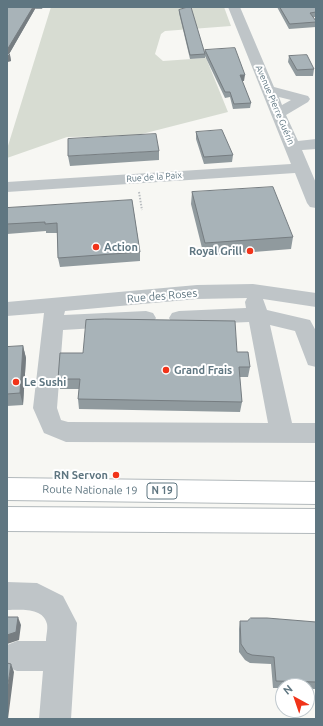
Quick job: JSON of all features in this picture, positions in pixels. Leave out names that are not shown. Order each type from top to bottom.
[{"type":"main road","name":"Route Nationale 19","points":[[7,489],[316,493]]},
{"type":"main road","points":[[7,519],[316,521]]},
{"type":"street","name":"Avenue Pierre Guérin","points":[[234,7],[270,90],[301,168],[315,197]]},
{"type":"street","points":[[270,90],[309,99]]},
{"type":"street","points":[[279,113],[309,99]]},
{"type":"street","points":[[292,146],[316,144]]},
{"type":"street","name":"Rue de la Paix","points":[[7,187],[301,168]]},
{"type":"street","points":[[253,291],[282,433]]},
{"type":"street","name":"Rue des Roses","points":[[7,309],[54,314],[197,292],[253,291],[316,300]]},
{"type":"street","points":[[146,318],[54,314],[46,408],[52,426],[66,432],[316,433]]},
{"type":"street","points":[[179,318],[257,315],[303,325],[316,359]]},
{"type":"street","points":[[7,596],[37,597],[53,606],[62,623],[55,719]]},
{"type":"street","points":[[17,656],[60,656]]},
{"type":"shaded area","points":[[51,7],[224,7],[231,26],[165,31],[161,34],[155,54],[163,61],[206,58],[228,112],[134,136],[67,137],[7,158],[7,149]]},
{"type":"building","points":[[7,7],[33,7],[7,50]]},
{"type":"building","points":[[191,7],[205,54],[190,55],[179,10]]},
{"type":"building","points":[[280,7],[316,7],[316,12],[310,13],[316,22],[290,24]]},
{"type":"building","points":[[235,48],[245,75],[240,75],[251,103],[234,104],[230,92],[225,92],[205,50]]},
{"type":"building","points":[[307,55],[314,69],[297,70],[289,56]]},
{"type":"building","points":[[222,130],[233,155],[204,157],[196,132]]},
{"type":"building","points":[[156,134],[159,151],[68,156],[68,139]]},
{"type":"building","points":[[273,187],[293,237],[205,243],[192,192]]},
{"type":"building","name":"Action","points":[[132,200],[140,252],[58,258],[57,223],[45,224],[45,222],[7,224],[7,208]]},
{"type":"building","name":"Grand Frais","points":[[86,320],[235,321],[237,352],[248,352],[250,367],[239,367],[242,402],[78,399],[80,379],[58,379],[60,353],[83,353]]},
{"type":"building","points":[[23,346],[20,393],[7,394],[7,347]]},
{"type":"building","points":[[7,617],[18,617],[16,632],[7,635]]},
{"type":"building","points":[[251,618],[267,618],[316,622],[316,682],[315,678],[276,678],[274,657],[252,655],[247,653],[241,644],[240,621],[247,621]]},
{"type":"building","points":[[7,663],[11,664],[7,691]]},
{"type":"place","name":"Action","points":[[96,247]]},
{"type":"place","name":"Royal Grill","points":[[250,251]]},
{"type":"place","name":"Grand Frais","points":[[166,370]]},
{"type":"place","name":"Le Sushi","points":[[16,382]]},
{"type":"place","name":"RN Servon","points":[[116,475]]}]
